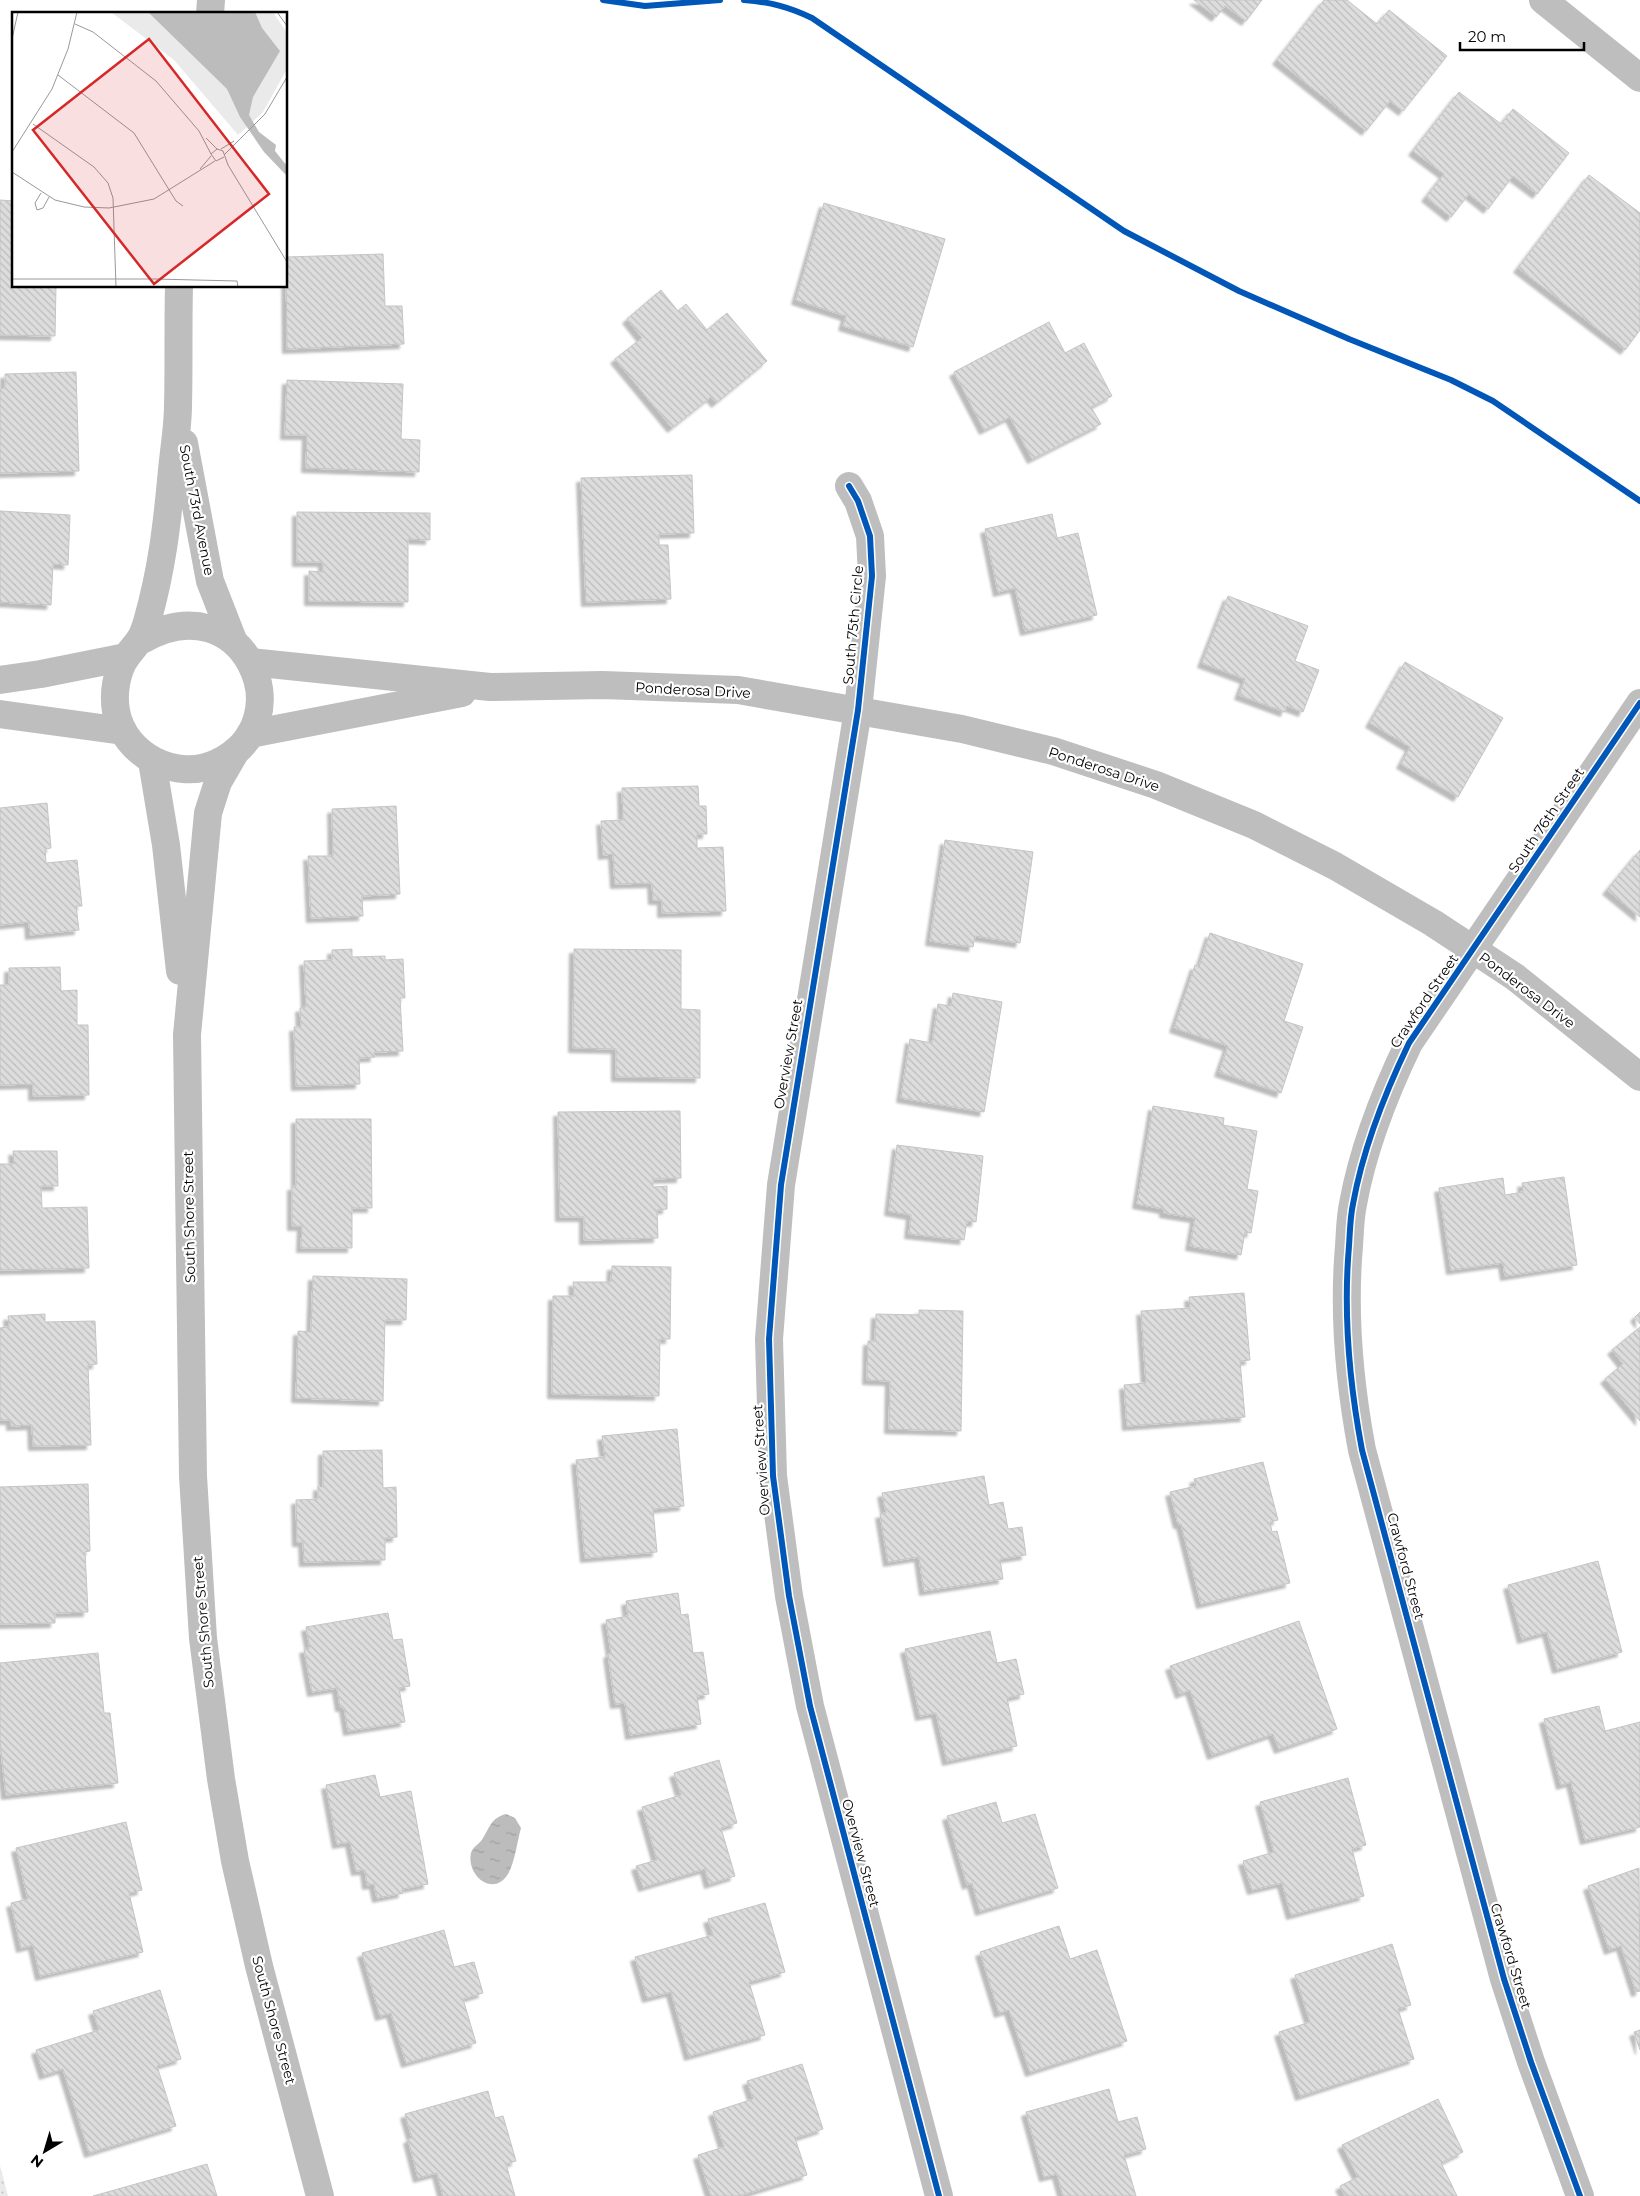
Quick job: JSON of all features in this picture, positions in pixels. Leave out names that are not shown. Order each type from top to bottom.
[{"type":"street","points":[[1543,0],[1640,78]]},
{"type":"street","name":"South 73rd Avenue","points":[[134,649],[158,584],[164,549],[178,407],[179,288]]},
{"type":"street","name":"South 73rd Avenue","points":[[178,407],[210,581],[233,640]]},
{"type":"street","name":"South 75th Circle","points":[[849,486],[858,501],[870,536],[872,576],[858,710]]},
{"type":"street","points":[[178,625],[197,625],[216,630],[233,640],[251,662],[259,682],[260,699],[243,742],[217,763],[195,769],[173,768],[152,760],[135,748],[123,731],[116,712],[114,694],[118,675],[134,649],[159,630],[178,625]]},
{"type":"street","points":[[0,680],[41,674],[134,649]]},
{"type":"street","name":"Ponderosa Drive","points":[[251,662],[490,687],[603,685],[738,690],[962,729],[1053,750],[1156,785],[1254,825],[1335,866],[1402,904],[1515,977],[1640,1077]]},
{"type":"street","name":"Ponderosa Drive","points":[[243,742],[490,687]]},
{"type":"street","name":"South 76th Street","points":[[1474,950],[1640,703]]},
{"type":"street","name":"Overview Street","points":[[858,710],[780,1185],[769,1339],[773,1476],[788,1596],[810,1706],[939,2196]]},
{"type":"street","points":[[0,714],[123,731]]},
{"type":"street","name":"South Shore Street","points":[[187,1035],[208,813],[218,782],[243,742]]},
{"type":"street","name":"South Shore Street","points":[[152,760],[166,845],[187,1035],[193,1476],[202,1638],[234,1861],[259,1966],[320,2196]]},
{"type":"street","name":"Crawford Street","points":[[1474,950],[1408,1043],[1384,1094],[1352,1205],[1346,1274],[1346,1335],[1351,1388],[1362,1450],[1484,1909],[1531,2062],[1580,2196]]},
{"type":"shaded area","points":[[0,2166],[8,2196],[0,2196]]},
{"type":"water","points":[[506,1814],[515,1818],[521,1828],[514,1858],[508,1874],[502,1881],[488,1884],[477,1876],[473,1869],[471,1853],[482,1840],[494,1820]]},
{"type":"building","points":[[1194,0],[1262,0],[1246,21],[1225,6],[1216,17]]},
{"type":"building","points":[[1324,0],[1347,0],[1377,24],[1389,10],[1447,56],[1403,111],[1390,101],[1366,131],[1277,60]]},
{"type":"building","points":[[1459,92],[1501,124],[1513,109],[1569,153],[1537,194],[1513,176],[1488,209],[1469,194],[1451,217],[1426,197],[1444,174],[1413,151]]},
{"type":"building","points":[[1589,175],[1640,213],[1640,330],[1625,350],[1518,268]]},
{"type":"building","points":[[0,200],[12,201],[12,288],[56,288],[55,336],[0,335]]},
{"type":"building","points":[[824,203],[945,239],[913,347],[843,326],[846,316],[796,300]]},
{"type":"building","points":[[383,254],[385,306],[402,306],[404,344],[287,349],[288,257]]},
{"type":"building","points":[[661,290],[678,311],[686,304],[707,330],[727,313],[767,361],[716,403],[711,397],[672,428],[615,359],[642,338],[627,319]]},
{"type":"building","points":[[1049,322],[1065,353],[1084,343],[1112,396],[1091,407],[1101,424],[1032,459],[1010,417],[984,430],[954,372]]},
{"type":"building","points":[[76,372],[79,471],[0,473],[0,389],[5,388],[5,374]]},
{"type":"building","points":[[287,380],[403,384],[401,439],[420,440],[419,472],[306,468],[307,435],[285,435]]},
{"type":"building","points":[[692,475],[694,533],[659,534],[659,545],[668,545],[671,599],[586,602],[581,478]]},
{"type":"building","points":[[0,511],[70,515],[68,565],[53,564],[51,605],[0,602]]},
{"type":"building","points":[[297,512],[430,513],[430,540],[408,539],[408,602],[309,601],[309,571],[323,572],[323,562],[297,562]]},
{"type":"building","points":[[1052,514],[1057,538],[1078,533],[1097,615],[1025,631],[1015,588],[998,592],[985,529]]},
{"type":"building","points":[[1228,596],[1308,626],[1295,661],[1319,670],[1303,712],[1287,706],[1285,712],[1239,695],[1245,679],[1202,663]]},
{"type":"building","points":[[1405,662],[1503,718],[1458,797],[1401,764],[1410,747],[1370,723]]},
{"type":"building","points":[[698,786],[699,806],[706,806],[707,834],[697,834],[697,848],[723,847],[726,911],[662,913],[662,900],[653,900],[652,883],[615,884],[613,854],[603,855],[601,821],[623,820],[622,788]]},
{"type":"building","points":[[47,803],[51,848],[45,849],[46,863],[77,860],[82,906],[76,906],[79,930],[30,935],[29,922],[0,925],[0,808]]},
{"type":"building","points":[[396,806],[400,894],[362,896],[363,916],[311,918],[308,856],[333,856],[332,809]]},
{"type":"building","points":[[945,840],[1033,852],[1020,943],[975,936],[973,947],[930,941]]},
{"type":"building","points":[[1640,850],[1640,917],[1607,890]]},
{"type":"building","points":[[1210,933],[1303,964],[1284,1021],[1303,1027],[1281,1093],[1219,1072],[1228,1046],[1174,1028],[1195,965],[1199,967]]},
{"type":"building","points":[[352,949],[352,957],[385,956],[385,960],[403,959],[405,998],[400,998],[403,1051],[374,1052],[375,1057],[359,1058],[360,1084],[296,1086],[294,1027],[301,1027],[300,1008],[306,1007],[304,961],[332,960],[332,950]]},
{"type":"building","points":[[574,949],[681,950],[681,1009],[700,1010],[700,1078],[616,1077],[616,1049],[573,1048]]},
{"type":"building","points":[[60,967],[61,991],[77,990],[77,1025],[88,1025],[89,1095],[33,1096],[33,1084],[0,1085],[0,985],[9,985],[9,968]]},
{"type":"building","points":[[953,993],[1002,1002],[984,1112],[901,1098],[910,1039],[932,1043],[938,1004],[951,1006]]},
{"type":"building","points":[[1153,1106],[1224,1118],[1223,1125],[1257,1131],[1247,1189],[1258,1191],[1251,1233],[1245,1232],[1241,1255],[1190,1246],[1195,1218],[1164,1213],[1164,1209],[1137,1204]]},
{"type":"building","points":[[680,1111],[681,1178],[653,1179],[653,1187],[667,1186],[667,1209],[657,1210],[658,1238],[584,1240],[584,1217],[560,1217],[558,1112]]},
{"type":"building","points":[[296,1119],[371,1119],[372,1208],[352,1208],[352,1248],[301,1248],[302,1226],[292,1226],[292,1186],[296,1186]]},
{"type":"building","points":[[897,1145],[983,1156],[976,1222],[967,1221],[964,1240],[909,1234],[911,1215],[889,1211]]},
{"type":"building","points":[[13,1151],[57,1151],[58,1186],[41,1186],[42,1208],[87,1207],[89,1268],[0,1270],[0,1164],[14,1164]]},
{"type":"building","points":[[1564,1177],[1577,1265],[1505,1276],[1503,1263],[1451,1270],[1439,1188],[1503,1178],[1505,1195],[1523,1192],[1522,1183]]},
{"type":"building","points":[[612,1266],[671,1267],[670,1339],[660,1339],[659,1396],[552,1394],[553,1296],[574,1296],[573,1282],[611,1282]]},
{"type":"building","points":[[313,1276],[407,1279],[406,1320],[385,1320],[383,1401],[296,1398],[298,1331],[311,1332]]},
{"type":"building","points":[[1244,1293],[1250,1360],[1240,1361],[1245,1417],[1127,1426],[1124,1385],[1146,1383],[1141,1311],[1190,1308],[1189,1297]]},
{"type":"building","points":[[919,1310],[963,1311],[961,1431],[889,1429],[890,1381],[867,1380],[868,1341],[875,1341],[876,1314],[919,1315]]},
{"type":"building","points":[[1640,1312],[1640,1324],[1635,1317]]},
{"type":"building","points":[[45,1314],[45,1322],[95,1321],[97,1364],[88,1365],[91,1445],[33,1446],[32,1425],[11,1426],[11,1420],[0,1420],[0,1328],[9,1327],[8,1316]]},
{"type":"building","points":[[1640,1327],[1640,1421],[1605,1379],[1623,1364],[1612,1350]]},
{"type":"building","points":[[677,1429],[684,1506],[653,1509],[657,1552],[585,1558],[576,1460],[605,1457],[602,1436]]},
{"type":"building","points":[[382,1450],[383,1488],[396,1487],[397,1537],[385,1538],[385,1560],[304,1562],[303,1542],[297,1542],[296,1500],[318,1499],[318,1486],[323,1487],[323,1451]]},
{"type":"building","points":[[1263,1462],[1278,1520],[1270,1522],[1272,1532],[1277,1531],[1290,1583],[1201,1604],[1181,1524],[1178,1524],[1170,1492],[1196,1486],[1194,1479]]},
{"type":"building","points":[[984,1476],[989,1505],[1003,1502],[1008,1529],[1022,1527],[1026,1555],[1000,1559],[1003,1579],[924,1591],[919,1557],[888,1562],[880,1514],[886,1513],[882,1493]]},
{"type":"building","points":[[88,1484],[90,1551],[85,1552],[88,1612],[55,1613],[55,1623],[0,1624],[0,1487]]},
{"type":"building","points":[[1598,1561],[1622,1652],[1557,1669],[1547,1632],[1522,1639],[1508,1585]]},
{"type":"building","points":[[678,1593],[681,1615],[688,1614],[693,1653],[703,1652],[709,1694],[697,1696],[701,1724],[630,1735],[625,1703],[615,1704],[608,1654],[611,1653],[606,1620],[628,1616],[626,1601]]},
{"type":"building","points":[[388,1613],[393,1640],[402,1639],[410,1686],[399,1688],[405,1722],[348,1731],[344,1707],[340,1707],[337,1688],[312,1692],[304,1649],[310,1648],[306,1627]]},
{"type":"building","points":[[1299,1621],[1337,1729],[1279,1749],[1273,1734],[1212,1755],[1190,1690],[1180,1694],[1170,1666]]},
{"type":"building","points":[[990,1631],[997,1663],[1016,1659],[1024,1694],[1007,1698],[1017,1746],[947,1761],[936,1713],[920,1716],[905,1649]]},
{"type":"building","points":[[98,1653],[104,1713],[110,1713],[118,1783],[6,1795],[0,1742],[0,1663]]},
{"type":"building","points":[[1599,1706],[1605,1731],[1640,1722],[1640,1827],[1585,1840],[1571,1782],[1561,1785],[1544,1719]]},
{"type":"building","points":[[719,1760],[737,1823],[721,1828],[735,1876],[709,1884],[705,1869],[643,1887],[636,1866],[657,1860],[642,1807],[681,1795],[674,1773]]},
{"type":"building","points":[[375,1775],[380,1797],[411,1791],[428,1884],[402,1889],[403,1893],[377,1898],[374,1884],[367,1885],[365,1870],[356,1871],[350,1842],[337,1844],[326,1785]]},
{"type":"building","points":[[1348,1778],[1366,1845],[1352,1849],[1364,1896],[1291,1915],[1282,1883],[1252,1890],[1243,1861],[1274,1852],[1260,1802]]},
{"type":"building","points":[[996,1802],[1002,1823],[1035,1814],[1058,1888],[980,1911],[972,1883],[967,1885],[947,1816]]},
{"type":"building","points":[[126,1822],[142,1890],[129,1893],[143,1952],[40,1976],[33,1945],[21,1948],[11,1903],[28,1899],[16,1848]]},
{"type":"building","points":[[1639,1868],[1640,1991],[1636,1992],[1621,1946],[1609,1950],[1588,1886]]},
{"type":"building","points":[[765,1903],[785,1972],[749,1982],[765,2035],[689,2056],[671,1992],[647,1998],[635,1957],[713,1935],[708,1919]]},
{"type":"building","points":[[1059,1926],[1070,1959],[1097,1950],[1127,2041],[1030,2072],[1009,2010],[999,2013],[980,1952]]},
{"type":"building","points":[[444,1930],[454,1967],[474,1962],[483,1993],[463,1999],[476,2043],[406,2063],[391,2013],[380,2016],[362,1953]]},
{"type":"building","points":[[1392,1944],[1411,2005],[1398,2009],[1414,2059],[1300,2096],[1279,2032],[1310,2022],[1295,1975]]},
{"type":"building","points":[[160,1990],[181,2059],[157,2066],[176,2126],[89,2153],[63,2069],[44,2075],[36,2050],[99,2030],[93,2011]]},
{"type":"building","points":[[1640,2030],[1640,2050],[1634,2032]]},
{"type":"building","points":[[802,2064],[823,2129],[795,2138],[807,2175],[739,2196],[711,2196],[698,2155],[724,2147],[713,2112],[753,2099],[747,2081]]},
{"type":"building","points":[[1109,2089],[1118,2122],[1137,2117],[1146,2149],[1124,2155],[1136,2196],[1063,2196],[1057,2174],[1044,2177],[1026,2112]]},
{"type":"building","points":[[488,2091],[495,2118],[503,2116],[516,2161],[506,2164],[515,2196],[443,2196],[437,2173],[418,2178],[408,2139],[412,2138],[405,2114]]},
{"type":"building","points":[[1438,2099],[1463,2152],[1441,2163],[1457,2196],[1345,2196],[1340,2186],[1358,2177],[1342,2145]]},
{"type":"building","points":[[207,2164],[217,2196],[93,2196]]},
{"type":"cycle path","points":[[603,0],[645,6],[720,0]]},
{"type":"cycle path","points":[[744,0],[779,6],[812,18],[1124,231],[1239,291],[1349,339],[1451,380],[1493,401],[1640,501]]},
{"type":"cycle path","points":[[849,486],[858,501],[870,536],[872,576],[858,710],[781,1185],[769,1339],[773,1476],[789,1596],[810,1706],[939,2196]]},
{"type":"cycle path","points":[[1580,2196],[1531,2062],[1504,1979],[1362,1450],[1348,1348],[1347,1272],[1351,1214],[1362,1163],[1383,1102],[1409,1043],[1640,703]]}]
